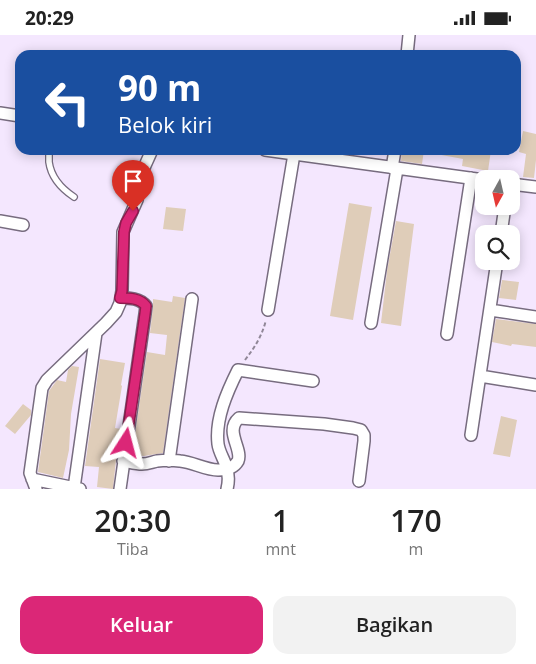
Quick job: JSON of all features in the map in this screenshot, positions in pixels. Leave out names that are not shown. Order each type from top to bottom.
[{"type":"street","points":[[408,50],[409,35]]},
{"type":"street","points":[[0,113],[15,115]]},
{"type":"street","points":[[96,333],[77,488],[34,484],[30,473],[42,388],[47,380],[116,312],[122,291],[124,232],[137,200],[139,183],[150,155]]},
{"type":"street","points":[[268,310],[294,155]]},
{"type":"street","points":[[301,155],[475,179]]},
{"type":"street","points":[[371,323],[395,155]]},
{"type":"street","points":[[446,335],[471,178]]},
{"type":"street","points":[[520,185],[536,187]]},
{"type":"street","points":[[0,221],[23,225]]},
{"type":"street","points":[[471,435],[496,270]]},
{"type":"street","points":[[120,298],[136,300],[146,306],[120,489]]},
{"type":"street","points":[[168,461],[192,299]]},
{"type":"street","points":[[490,310],[536,317]]},
{"type":"street","points":[[228,489],[228,468],[218,446],[218,430],[229,387],[238,370],[312,381]]},
{"type":"street","points":[[480,376],[536,385]]},
{"type":"street","points":[[123,461],[142,464],[179,460],[218,470],[233,467],[238,461],[239,453],[234,440],[234,428],[239,417],[324,424],[353,428],[361,431],[364,435],[359,481]]},
{"type":"lane","points":[[49,155],[49,163],[57,181],[74,197]]},
{"type":"path","points":[[238,370],[258,341],[264,328],[268,310]]},
{"type":"building","points":[[523,131],[536,134],[534,178],[523,177],[526,154],[521,153]]},
{"type":"building","points":[[402,155],[423,155],[422,164],[401,161]]},
{"type":"building","points":[[441,155],[490,155],[488,170],[462,166],[463,159]]},
{"type":"building","points":[[349,203],[372,207],[353,320],[330,316]]},
{"type":"building","points":[[166,207],[186,209],[183,231],[163,229]]},
{"type":"building","points":[[396,221],[414,224],[401,326],[381,323],[387,271]]},
{"type":"building","points":[[502,280],[519,282],[516,300],[499,298]]},
{"type":"building","points":[[173,296],[185,298],[163,453],[144,456],[132,455],[147,352],[165,355],[167,335],[150,333],[153,299],[172,302]]},
{"type":"building","points":[[496,319],[536,324],[536,347],[512,344],[511,346],[492,342]]},
{"type":"building","points":[[100,359],[125,363],[115,428],[121,429],[113,489],[97,487],[99,467],[85,466]]},
{"type":"building","points":[[72,366],[79,367],[71,414],[69,450],[63,478],[38,472],[49,391],[57,380],[66,382],[68,370]]},
{"type":"building","points":[[23,404],[31,410],[31,415],[15,434],[5,426]]},
{"type":"building","points":[[501,416],[517,420],[510,457],[493,454]]},
{"type":"route","points":[[126,443],[146,306],[144,303],[136,300],[120,298],[122,291],[124,232],[126,223],[133,211]]}]
